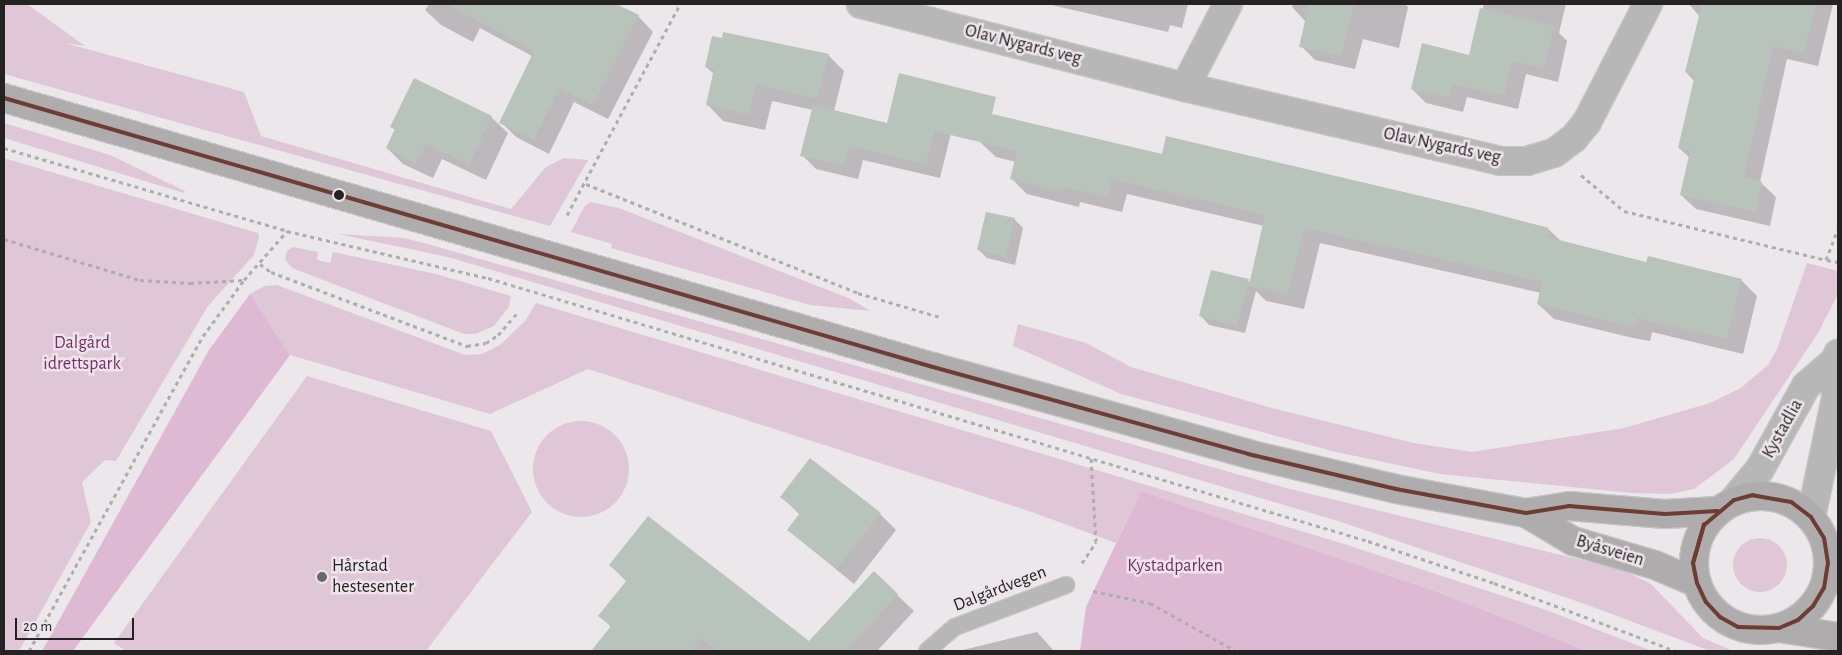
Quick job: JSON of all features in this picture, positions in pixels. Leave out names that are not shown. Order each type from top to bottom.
[{"type":"main road","name":"Byåsveien","points":[[4,98],[943,370],[1248,454],[1396,490],[1526,513],[1568,506],[1666,514],[1726,506]]},
{"type":"main road","points":[[1779,628],[1798,620],[1813,606],[1824,588],[1833,567],[1824,538],[1811,517],[1791,502],[1772,496],[1753,495],[1726,506],[1704,525],[1696,543],[1693,563],[1697,584],[1706,602],[1720,617],[1738,627],[1759,630],[1779,628],[1838,637]]},
{"type":"main road","name":"Byåsveien","points":[[1526,513],[1573,541],[1655,565],[1697,584]]},
{"type":"street","name":"Olav Nygards veg","points":[[862,4],[1185,87],[1500,161],[1527,161],[1554,153],[1574,138],[1587,122],[1648,4]]},
{"type":"street","points":[[1185,87],[1228,4]]},
{"type":"street","name":"Kystadlia","points":[[1726,506],[1760,469],[1806,386],[1837,357]]},
{"type":"street","name":"Kystadlia","points":[[1811,517],[1836,398],[1837,357]]},
{"type":"lane","name":"Dalgårdvegen","points":[[927,651],[955,627],[1066,585]]},
{"type":"path","points":[[567,215],[586,184],[680,4]]},
{"type":"path","points":[[4,148],[287,231],[488,278],[1377,544],[1494,583],[1676,651]]},
{"type":"path","points":[[1554,153],[1624,211],[1838,262]]},
{"type":"path","points":[[586,184],[858,293],[940,317]]},
{"type":"path","points":[[1826,260],[1838,229]]},
{"type":"path","points":[[29,651],[203,336],[244,280],[287,231]]},
{"type":"path","points":[[4,239],[140,280],[190,283],[244,280]]},
{"type":"path","points":[[260,264],[271,272],[467,346],[486,343],[498,335],[516,314]]},
{"type":"path","points":[[1091,458],[1096,542],[1066,585],[1150,603],[1236,651]]},
{"type":"green space","points":[[4,4],[27,4],[85,46],[65,43],[244,92],[261,136],[511,209],[546,167],[564,158],[588,160],[550,226],[4,74]]},
{"type":"green space","points":[[4,123],[110,155],[185,191],[184,193],[4,138]]},
{"type":"green space","name":"Dalgård idrettspark","points":[[4,158],[258,233],[259,237],[254,255],[208,306],[116,461],[105,460],[82,482],[91,522],[19,651],[4,651]]},
{"type":"green space","points":[[590,202],[619,208],[848,298],[871,311],[810,305],[611,248],[612,244],[571,232],[584,207]]},
{"type":"green space","points":[[338,234],[404,238],[424,243],[1286,488],[1623,570],[1651,584],[1703,638],[1733,651],[1710,651],[1582,603],[1338,521],[448,257]]},
{"type":"green space","points":[[293,247],[318,252],[317,260],[330,263],[333,252],[436,274],[511,296],[509,307],[494,326],[475,334],[464,334],[292,268],[285,260],[287,251]]},
{"type":"green space","points":[[1807,263],[1838,271],[1838,294],[1818,333],[1734,459],[1694,489],[1670,494],[1632,493],[1440,474],[1332,451],[1121,394],[1013,346],[1018,324],[1086,343],[1131,367],[1272,408],[1414,443],[1472,452],[1624,428],[1710,403],[1741,388],[1768,365],[1777,349]]},
{"type":"green space","points":[[277,285],[465,355],[482,354],[500,345],[525,321],[536,303],[1341,543],[1549,611],[1652,651],[1588,651],[1432,590],[1141,491],[1116,543],[1029,511],[588,369],[490,414],[290,355],[250,294],[265,286]]},
{"type":"green space","points":[[250,294],[290,355],[73,651],[42,651],[209,350]]},
{"type":"green space","name":"Hårstad hestesenter","points":[[307,376],[491,431],[532,512],[426,651],[126,651],[114,643]]},
{"type":"green space","points":[[581,421],[599,425],[615,435],[625,451],[629,469],[625,487],[615,503],[599,513],[581,517],[563,513],[547,503],[537,487],[533,469],[537,451],[547,435],[563,425]]},
{"type":"green space","name":"Kystadparken","points":[[1141,491],[1432,590],[1588,651],[1080,651],[1086,607]]},
{"type":"green space","points":[[1755,538],[1765,538],[1775,542],[1783,550],[1787,565],[1783,580],[1775,588],[1765,592],[1755,592],[1745,588],[1737,580],[1733,570],[1733,560],[1737,550],[1745,542]]},
{"type":"building","points":[[446,4],[616,4],[639,15],[593,105],[559,88],[534,140],[499,123],[534,51]]},
{"type":"building","points":[[1309,4],[1355,4],[1341,56],[1299,47]]},
{"type":"building","points":[[1702,4],[1816,4],[1804,53],[1773,46],[1744,177],[1762,182],[1756,212],[1680,195],[1690,151],[1678,148],[1695,75],[1685,72]]},
{"type":"building","points":[[1480,8],[1554,26],[1544,68],[1512,61],[1504,96],[1453,84],[1449,98],[1411,89],[1422,43],[1469,55]]},
{"type":"building","points":[[723,32],[829,54],[817,99],[756,85],[749,115],[706,105],[714,69],[705,67],[712,36],[722,38]]},
{"type":"building","points":[[899,73],[996,97],[992,114],[1162,154],[1166,136],[1549,228],[1547,237],[1646,262],[1648,256],[1742,279],[1727,339],[1637,318],[1635,326],[1616,323],[1537,304],[1542,282],[1305,228],[1288,294],[1249,285],[1265,215],[1111,179],[1107,197],[1065,187],[1063,192],[1010,179],[1017,151],[934,131],[926,165],[849,146],[844,166],[800,156],[813,105],[887,123]]},
{"type":"building","points":[[414,78],[492,116],[469,165],[426,144],[416,163],[386,148],[395,129],[390,127]]},
{"type":"building","points":[[986,212],[1015,218],[1006,257],[977,250]]},
{"type":"building","points":[[1211,270],[1249,279],[1237,326],[1199,316]]},
{"type":"building","points":[[810,458],[881,513],[837,569],[787,530],[800,513],[780,497]]},
{"type":"building","points":[[648,516],[809,641],[874,571],[898,594],[846,651],[718,651],[701,638],[691,651],[591,651],[611,626],[598,616],[627,580],[609,565]]},
{"type":"transit line","points":[[4,98],[933,367],[1248,454],[1396,489],[1526,513],[1569,506],[1665,514],[1718,511]]},
{"type":"transit line","points":[[1693,563],[1697,583],[1706,602],[1720,617],[1738,627],[1779,628],[1798,620],[1813,606],[1824,588],[1828,563],[1824,538],[1811,517],[1791,502],[1753,495],[1734,500],[1704,525]]},
{"type":"transit line","points":[[1693,563],[1704,525]]},
{"type":"transit line","points":[[1693,563],[1704,525]]},
{"type":"place","name":"Hårstad hestesenter","points":[[322,577]]}]
